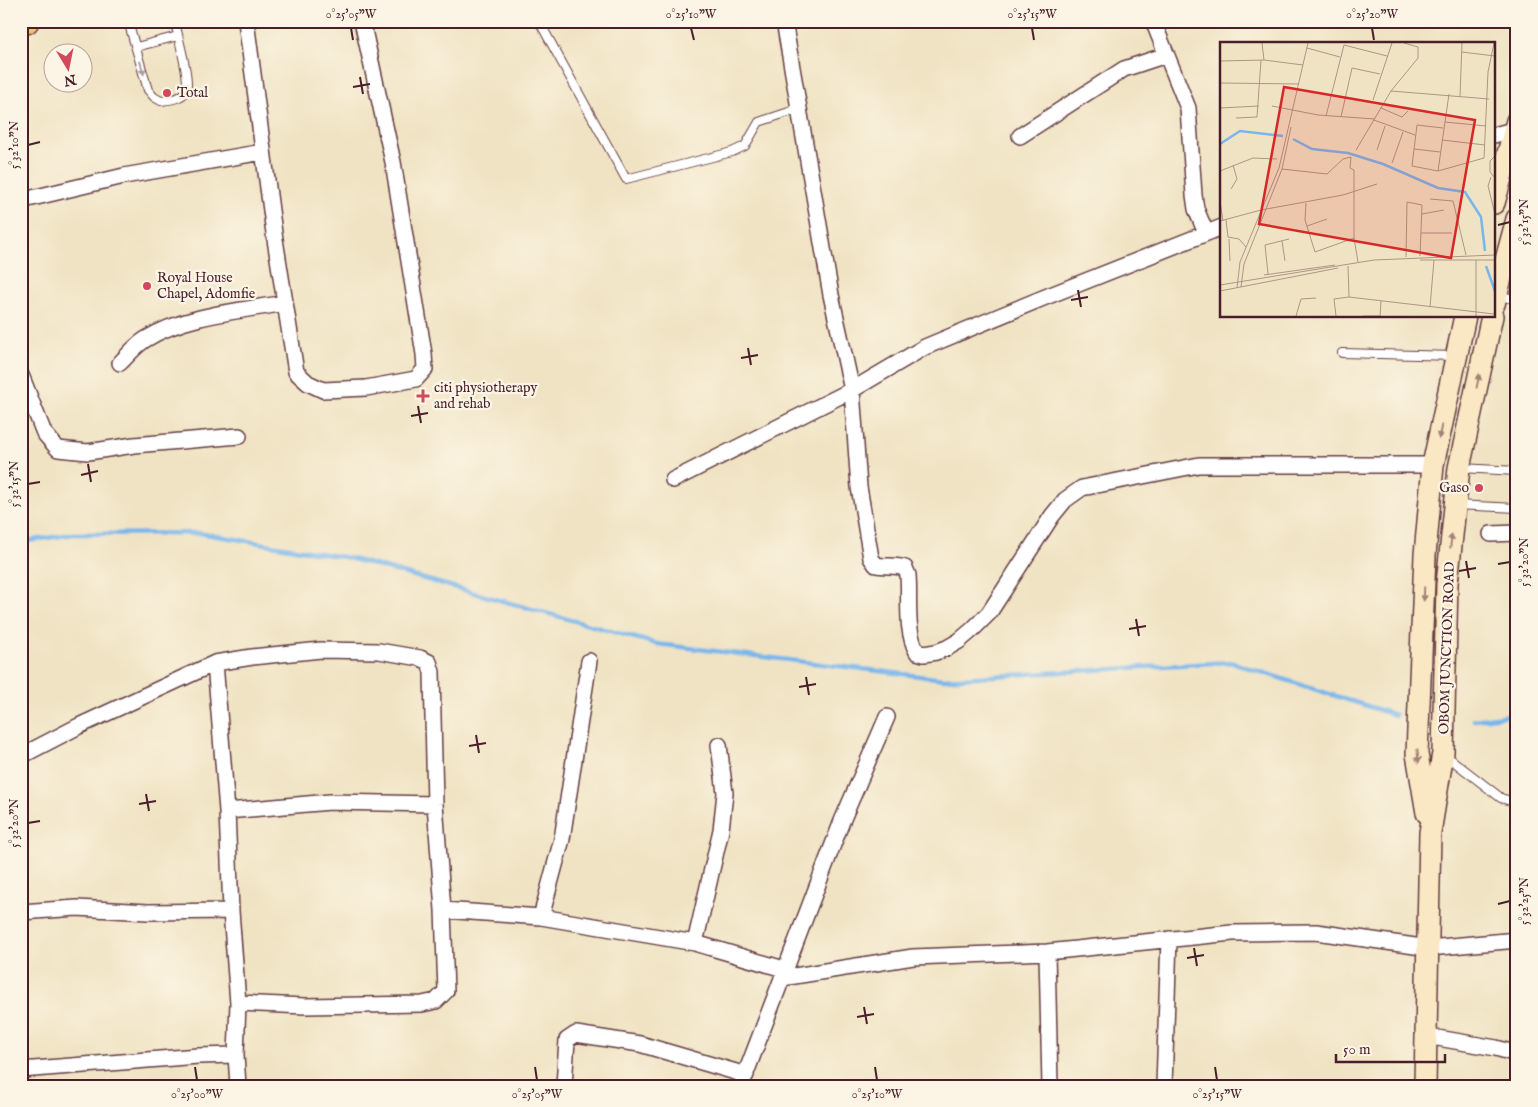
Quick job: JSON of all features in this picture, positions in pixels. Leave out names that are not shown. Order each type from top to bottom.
[{"type":"highway","points":[[21,22],[26,21]]},
{"type":"main road","points":[[1496,196],[1516,126]]},
{"type":"main road","points":[[1496,296],[1517,219]]},
{"type":"main road","name":"OBOM JUNCTION ROAD","points":[[1430,833],[1417,754],[1426,555],[1433,465],[1465,318]]},
{"type":"main road","name":"OBOM JUNCTION ROAD","points":[[1425,1086],[1430,833],[1443,753],[1447,584],[1459,468],[1492,318]]},
{"type":"street","points":[[246,21],[263,152],[296,372],[308,383],[323,390],[366,388],[416,379],[424,368],[424,354],[393,162],[362,21]]},
{"type":"street","points":[[784,21],[831,295],[852,390],[859,487],[871,558],[876,565],[905,568],[908,575],[909,610],[914,646],[917,652],[924,654],[936,652],[959,641],[989,613],[1052,516],[1065,500],[1082,488],[1199,465],[1433,465]]},
{"type":"street","points":[[1153,21],[1188,108],[1196,209],[1206,233]]},
{"type":"street","points":[[1020,136],[1124,69],[1166,55]]},
{"type":"street","points":[[1496,134],[1516,126]]},
{"type":"street","points":[[24,200],[124,176],[263,152]]},
{"type":"street","points":[[673,480],[852,390],[925,347],[1220,228]]},
{"type":"street","points":[[120,363],[145,339],[169,328],[197,319],[285,303]]},
{"type":"street","points":[[21,375],[44,433],[58,448],[88,452],[239,436]]},
{"type":"street","points":[[1491,534],[1517,534]]},
{"type":"street","points":[[21,756],[79,726],[216,664],[252,657],[321,650],[379,651],[420,658],[429,662],[432,672],[434,804],[443,910],[446,991],[436,1000],[422,1004],[305,1006],[238,1003]]},
{"type":"street","points":[[541,916],[564,829],[589,661]]},
{"type":"street","points":[[216,664],[238,1003],[236,1055],[238,1086]]},
{"type":"street","points":[[564,1086],[567,1040],[576,1034],[640,1044],[743,1080],[842,821],[887,717]]},
{"type":"street","points":[[695,943],[721,830],[725,793],[719,745]]},
{"type":"street","points":[[227,812],[330,802],[434,804]]},
{"type":"street","points":[[21,912],[77,908],[148,912],[231,910]]},
{"type":"street","points":[[443,910],[541,916],[695,943],[784,974],[912,957],[1046,952],[1232,933],[1316,932],[1429,948],[1517,940]]},
{"type":"street","points":[[1164,1086],[1169,939]]},
{"type":"street","points":[[1046,952],[1050,1086]]},
{"type":"street","points":[[1426,1036],[1496,1048],[1517,1054]]},
{"type":"street","points":[[21,1070],[171,1058],[236,1055]]},
{"type":"lane","points":[[128,21],[148,90],[161,101],[180,97],[186,92],[188,82],[175,21]]},
{"type":"lane","points":[[538,21],[626,179],[732,152],[745,146],[759,122],[798,109]]},
{"type":"lane","points":[[136,47],[178,36]]},
{"type":"lane","points":[[1496,300],[1517,300]]},
{"type":"lane","points":[[1342,353],[1456,356]]},
{"type":"lane","points":[[1459,468],[1517,471]]},
{"type":"lane","points":[[1455,505],[1517,508]]},
{"type":"lane","points":[[1443,753],[1501,798],[1517,804]]},
{"type":"waterway","points":[[21,542],[73,534],[199,533],[349,558],[657,644],[944,679],[1230,662],[1395,715]]},
{"type":"waterway","points":[[1474,720],[1517,714]]},
{"type":"place","name":"Total","points":[[167,93]]},
{"type":"place","name":"Royal House Chapel, Adomfie","points":[[147,286]]},
{"type":"place","name":"citi physiotherapy and rehab","points":[[423,396]]},
{"type":"place","name":"Gaso","points":[[1479,488]]}]
